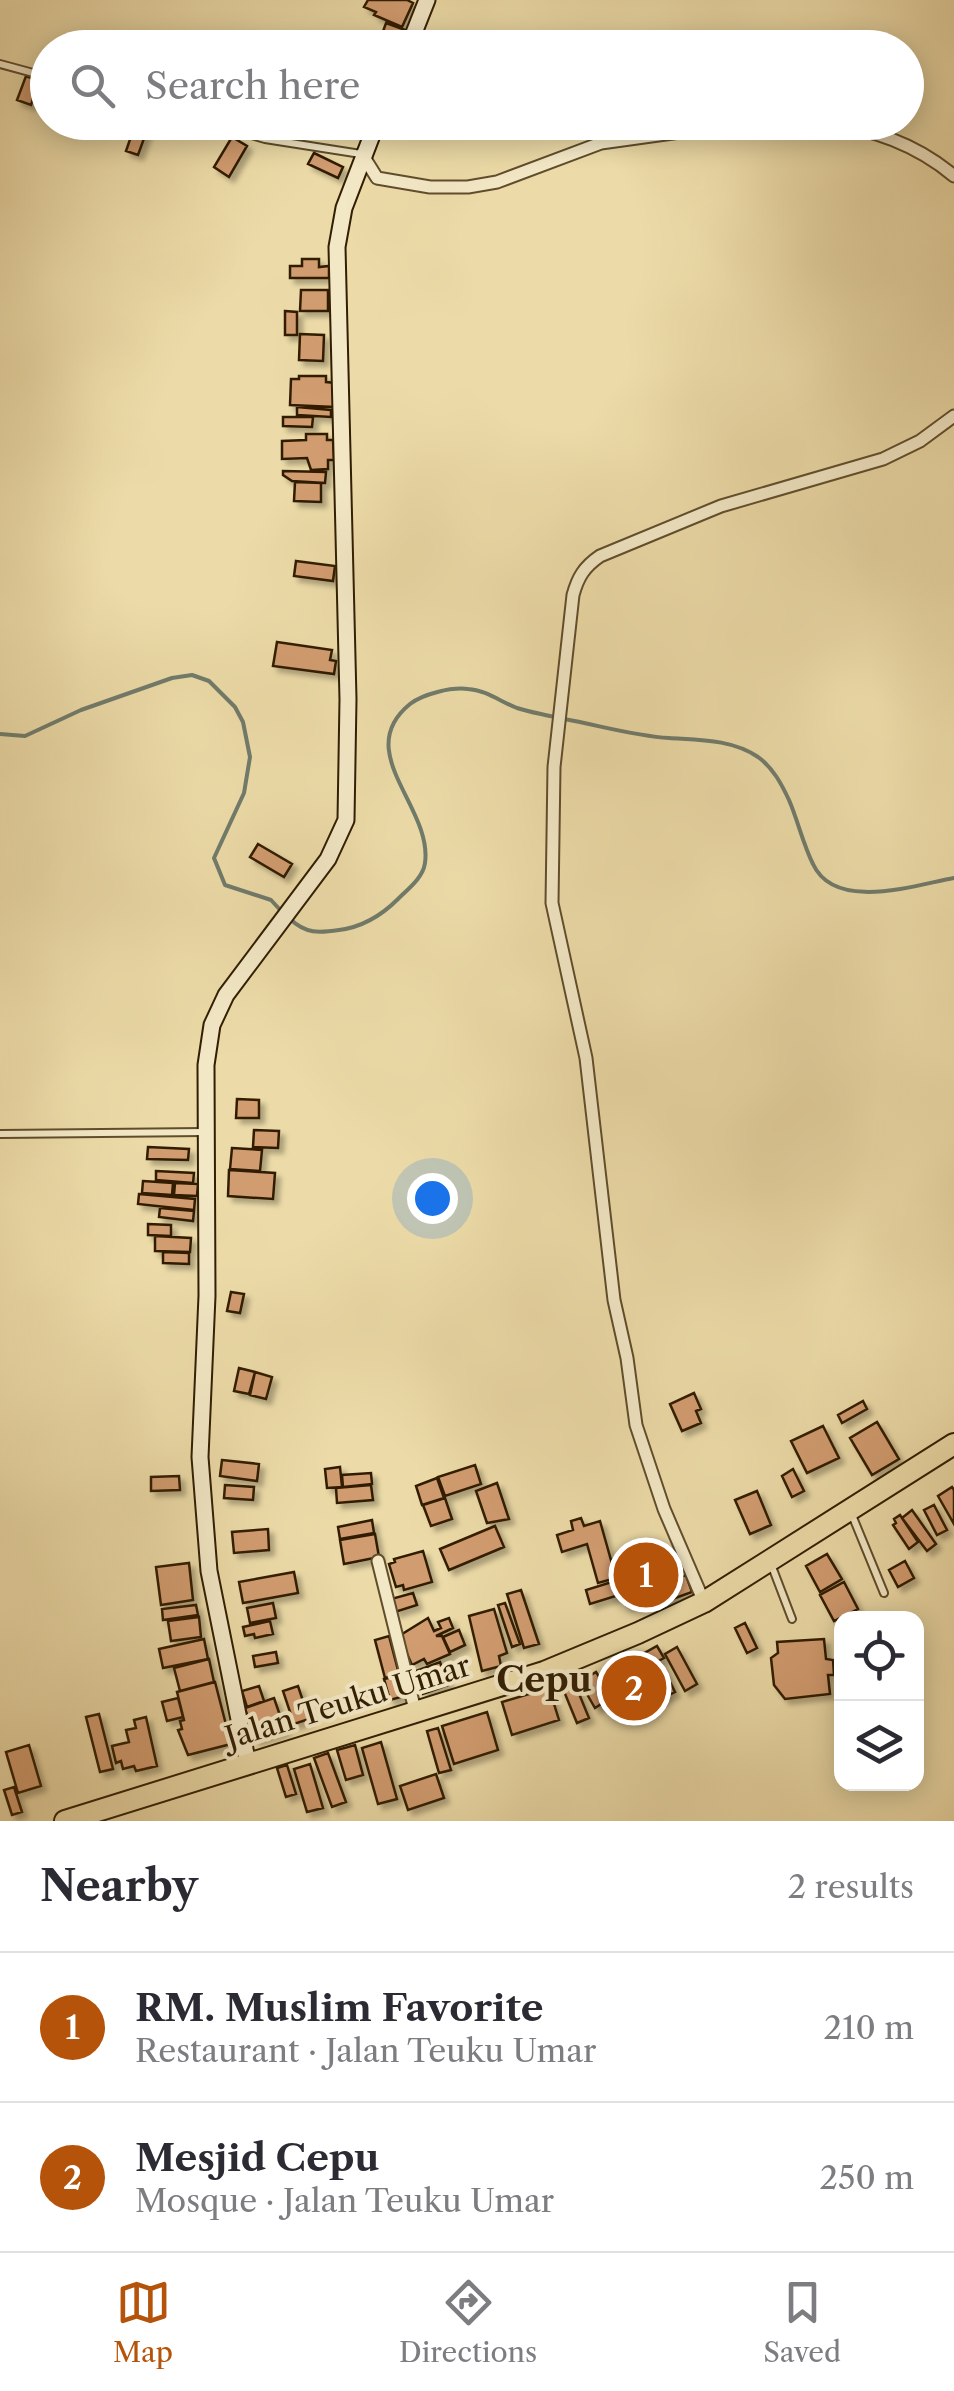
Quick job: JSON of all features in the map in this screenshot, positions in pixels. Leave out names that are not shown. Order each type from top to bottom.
[{"type":"highway","name":"Jalan Teuku Umar","points":[[65,1821],[544,1672],[704,1602],[954,1444]]},
{"type":"street","points":[[415,30],[427,0]]},
{"type":"street","points":[[248,1764],[229,1678],[206,1537],[200,1437],[208,1296],[209,1171],[204,1132],[207,1050],[212,1024],[226,995],[328,860],[346,820],[347,664],[337,247],[344,208],[369,140]]},
{"type":"street","points":[[362,154],[377,178],[430,187],[468,187],[497,182],[601,144],[628,140]]},
{"type":"street","points":[[891,140],[908,146],[954,176]]},
{"type":"street","points":[[704,1602],[664,1509],[636,1425],[614,1300],[586,1058],[552,903],[554,767],[572,596],[577,578],[600,556],[721,506],[883,459],[920,441],[954,416]]},
{"type":"street","points":[[378,1561],[415,1710]]},
{"type":"lane","points":[[0,64],[30,72]]},
{"type":"lane","points":[[264,140],[362,154]]},
{"type":"lane","points":[[0,1134],[204,1132]]},
{"type":"lane","points":[[850,1511],[884,1593]]},
{"type":"lane","points":[[770,1560],[792,1619]]},
{"type":"building","points":[[368,0],[413,3],[402,27],[374,15],[376,12],[364,7]]},
{"type":"building","points":[[386,23],[405,30],[384,30]]},
{"type":"building","points":[[26,76],[30,78],[30,105],[17,100]]},
{"type":"building","points":[[130,140],[143,140],[138,155],[126,151]]},
{"type":"building","points":[[230,140],[247,146],[229,177],[214,167]]},
{"type":"building","points":[[314,153],[343,167],[338,178],[308,164]]},
{"type":"building","points":[[302,259],[319,259],[319,267],[329,266],[329,278],[290,278],[290,266],[302,266]]},
{"type":"building","points":[[301,290],[328,290],[328,311],[300,311]]},
{"type":"building","points":[[285,311],[297,312],[297,335],[285,335]]},
{"type":"building","points":[[300,334],[324,335],[323,361],[299,360]]},
{"type":"building","points":[[326,376],[326,382],[336,383],[335,407],[290,405],[291,379]]},
{"type":"building","points":[[297,407],[331,410],[331,417],[297,415]]},
{"type":"building","points":[[283,417],[313,417],[312,427],[283,426]]},
{"type":"building","points":[[306,434],[327,434],[327,440],[333,440],[334,460],[328,460],[328,469],[311,470],[307,458],[282,459],[282,441],[306,440]]},
{"type":"building","points":[[283,471],[326,472],[325,483],[292,481]]},
{"type":"building","points":[[295,482],[321,483],[321,502],[294,501]]},
{"type":"building","points":[[296,561],[335,566],[333,581],[294,576]]},
{"type":"building","points":[[277,642],[332,650],[330,660],[336,661],[334,674],[273,666]]},
{"type":"building","points":[[258,844],[292,864],[284,877],[250,857]]},
{"type":"building","points":[[237,1099],[259,1100],[259,1118],[236,1118]]},
{"type":"building","points":[[254,1130],[279,1131],[278,1148],[253,1147]]},
{"type":"building","points":[[148,1147],[189,1149],[188,1160],[147,1159]]},
{"type":"building","points":[[232,1148],[262,1150],[260,1171],[230,1169]]},
{"type":"building","points":[[229,1170],[275,1173],[273,1199],[228,1196]]},
{"type":"building","points":[[156,1171],[194,1173],[193,1183],[156,1180]]},
{"type":"building","points":[[143,1181],[173,1183],[172,1195],[142,1193]]},
{"type":"building","points":[[175,1183],[198,1184],[197,1196],[174,1195]]},
{"type":"building","points":[[139,1194],[195,1199],[194,1210],[138,1204]]},
{"type":"building","points":[[160,1208],[194,1211],[193,1221],[159,1217]]},
{"type":"building","points":[[148,1224],[171,1225],[171,1236],[148,1235]]},
{"type":"building","points":[[155,1236],[191,1238],[190,1252],[155,1251]]},
{"type":"building","points":[[163,1252],[189,1253],[189,1264],[163,1263]]},
{"type":"building","points":[[231,1292],[244,1294],[240,1313],[227,1311]]},
{"type":"building","points":[[239,1368],[255,1372],[249,1394],[234,1391]]},
{"type":"building","points":[[255,1372],[272,1377],[266,1399],[250,1395]]},
{"type":"building","points":[[694,1393],[701,1409],[696,1411],[701,1423],[682,1431],[670,1404]]},
{"type":"building","points":[[863,1401],[867,1409],[842,1423],[838,1415]]},
{"type":"building","points":[[877,1422],[899,1459],[872,1475],[850,1438]]},
{"type":"building","points":[[823,1426],[839,1458],[807,1473],[791,1441]]},
{"type":"building","points":[[222,1460],[259,1464],[257,1481],[220,1476]]},
{"type":"building","points":[[475,1465],[481,1484],[445,1496],[438,1477]]},
{"type":"building","points":[[340,1467],[342,1487],[327,1488],[325,1469]]},
{"type":"building","points":[[793,1469],[804,1491],[792,1497],[782,1476]]},
{"type":"building","points":[[371,1473],[372,1484],[343,1487],[342,1475]]},
{"type":"building","points":[[179,1476],[180,1490],[151,1491],[151,1477]]},
{"type":"building","points":[[437,1478],[444,1498],[422,1505],[416,1486]]},
{"type":"building","points":[[497,1483],[509,1519],[487,1523],[476,1491]]},
{"type":"building","points":[[225,1485],[254,1487],[253,1500],[224,1498]]},
{"type":"building","points":[[371,1485],[373,1500],[337,1503],[336,1488]]},
{"type":"building","points":[[952,1487],[954,1490],[954,1524],[938,1496]]},
{"type":"building","points":[[757,1491],[771,1525],[750,1534],[735,1500]]},
{"type":"building","points":[[445,1498],[452,1519],[431,1526],[423,1505]]},
{"type":"building","points":[[934,1505],[947,1530],[937,1535],[924,1510]]},
{"type":"building","points":[[912,1510],[936,1544],[927,1551],[902,1518]]},
{"type":"building","points":[[900,1515],[918,1542],[909,1549],[893,1525]]},
{"type":"building","points":[[581,1518],[584,1526],[600,1521],[616,1578],[598,1583],[587,1544],[562,1552],[557,1535],[573,1530],[571,1521]]},
{"type":"building","points":[[372,1520],[374,1533],[340,1539],[338,1527]]},
{"type":"building","points":[[495,1526],[504,1547],[449,1570],[440,1549]]},
{"type":"building","points":[[268,1529],[269,1550],[234,1553],[232,1532]]},
{"type":"building","points":[[375,1534],[379,1557],[344,1564],[340,1540]]},
{"type":"building","points":[[641,1540],[656,1586],[640,1591],[625,1546]]},
{"type":"building","points":[[423,1551],[432,1582],[404,1590],[403,1585],[396,1587],[389,1564]]},
{"type":"building","points":[[827,1554],[842,1579],[820,1592],[806,1566]]},
{"type":"building","points":[[625,1556],[638,1601],[626,1605],[612,1560]]},
{"type":"building","points":[[905,1561],[914,1578],[898,1587],[889,1570]]},
{"type":"building","points":[[189,1563],[193,1600],[161,1605],[156,1567]]},
{"type":"building","points":[[671,1571],[675,1579],[686,1575],[692,1592],[656,1605],[650,1589],[658,1586],[655,1577]]},
{"type":"building","points":[[294,1572],[298,1593],[243,1603],[239,1582]]},
{"type":"building","points":[[615,1581],[619,1595],[590,1604],[586,1590]]},
{"type":"building","points":[[844,1582],[858,1609],[834,1611],[834,1621],[820,1595]]},
{"type":"building","points":[[521,1590],[539,1644],[524,1648],[507,1594]]},
{"type":"building","points":[[413,1593],[417,1605],[395,1612],[391,1599]]},
{"type":"building","points":[[273,1603],[276,1618],[250,1623],[247,1608]]},
{"type":"building","points":[[505,1603],[520,1644],[512,1647],[498,1605]]},
{"type":"building","points":[[196,1605],[198,1615],[163,1620],[162,1609]]},
{"type":"building","points":[[494,1609],[507,1653],[499,1656],[501,1666],[482,1671],[469,1616]]},
{"type":"building","points":[[199,1617],[201,1637],[171,1641],[168,1621]]},
{"type":"building","points":[[428,1618],[434,1631],[441,1628],[438,1622],[449,1618],[453,1628],[436,1636],[442,1636],[450,1654],[427,1664],[424,1659],[412,1665],[399,1636]]},
{"type":"building","points":[[270,1621],[273,1634],[245,1636],[243,1627]]},
{"type":"building","points":[[745,1623],[757,1648],[747,1653],[735,1628]]},
{"type":"building","points":[[459,1630],[465,1645],[450,1652],[443,1637]]},
{"type":"building","points":[[389,1636],[399,1674],[385,1678],[375,1640]]},
{"type":"building","points":[[204,1639],[208,1659],[163,1668],[159,1649]]},
{"type":"building","points":[[824,1639],[826,1659],[833,1660],[834,1675],[828,1675],[830,1694],[785,1699],[774,1685],[771,1658],[778,1653],[777,1642]]},
{"type":"building","points":[[657,1646],[664,1658],[645,1668],[639,1656]]},
{"type":"building","points":[[677,1647],[697,1684],[685,1691],[665,1654]]},
{"type":"building","points":[[276,1652],[278,1663],[255,1667],[253,1656]]},
{"type":"building","points":[[209,1659],[214,1682],[180,1691],[174,1668]]},
{"type":"building","points":[[440,1662],[448,1685],[423,1694],[416,1671]]},
{"type":"building","points":[[661,1664],[675,1692],[657,1701],[644,1672]]},
{"type":"building","points":[[596,1672],[612,1697],[595,1708],[580,1682]]},
{"type":"building","points":[[402,1675],[408,1695],[390,1700],[384,1679]]},
{"type":"building","points":[[573,1679],[589,1718],[577,1723],[561,1684]]},
{"type":"building","points":[[215,1682],[231,1744],[188,1755],[178,1730],[184,1720],[177,1692]]},
{"type":"building","points":[[259,1686],[264,1701],[247,1707],[242,1691]]},
{"type":"building","points":[[298,1686],[309,1719],[294,1724],[283,1691]]},
{"type":"building","points":[[549,1688],[559,1720],[512,1735],[502,1702]]},
{"type":"building","points":[[178,1698],[183,1717],[167,1721],[162,1702]]},
{"type":"building","points":[[274,1698],[285,1730],[255,1740],[245,1708]]},
{"type":"building","points":[[487,1712],[498,1750],[454,1764],[442,1726]]},
{"type":"building","points":[[99,1714],[113,1769],[100,1772],[86,1717]]},
{"type":"building","points":[[146,1717],[157,1766],[136,1771],[134,1766],[123,1769],[121,1761],[116,1763],[112,1746],[129,1742],[126,1730],[136,1728],[134,1720]]},
{"type":"building","points":[[438,1728],[451,1770],[439,1773],[427,1731]]},
{"type":"building","points":[[381,1742],[397,1799],[378,1804],[362,1748]]},
{"type":"building","points":[[29,1745],[41,1786],[18,1793],[6,1752]]},
{"type":"building","points":[[355,1745],[363,1775],[346,1780],[337,1750]]},
{"type":"building","points":[[328,1753],[346,1802],[332,1807],[314,1758]]},
{"type":"building","points":[[310,1764],[323,1808],[307,1812],[294,1769]]},
{"type":"building","points":[[287,1765],[296,1794],[286,1797],[277,1768]]},
{"type":"building","points":[[436,1774],[444,1798],[408,1810],[400,1786]]},
{"type":"building","points":[[14,1787],[22,1812],[12,1815],[4,1790]]},
{"type":"waterway","points":[[0,734],[25,736],[81,710],[172,678],[192,675],[209,681],[235,707],[243,722],[250,757],[244,793],[214,858],[225,885],[271,900],[283,913]]},
{"type":"waterway","points":[[290,919],[313,931],[356,926],[385,911],[421,874],[424,842],[391,761],[389,741],[394,722],[410,704],[438,692],[468,689],[554,717]]},
{"type":"waterway","points":[[564,719],[643,735],[726,744],[758,757],[783,788],[813,864],[824,879],[839,887],[877,892],[954,878]]},
{"type":"place","name":"RM. Muslim Favorite","points":[[646,1575]]},
{"type":"place","name":"Mesjid Cepu","points":[[634,1688]]},
{"type":"district","name":"Cepu","points":[[544,1680]]}]
